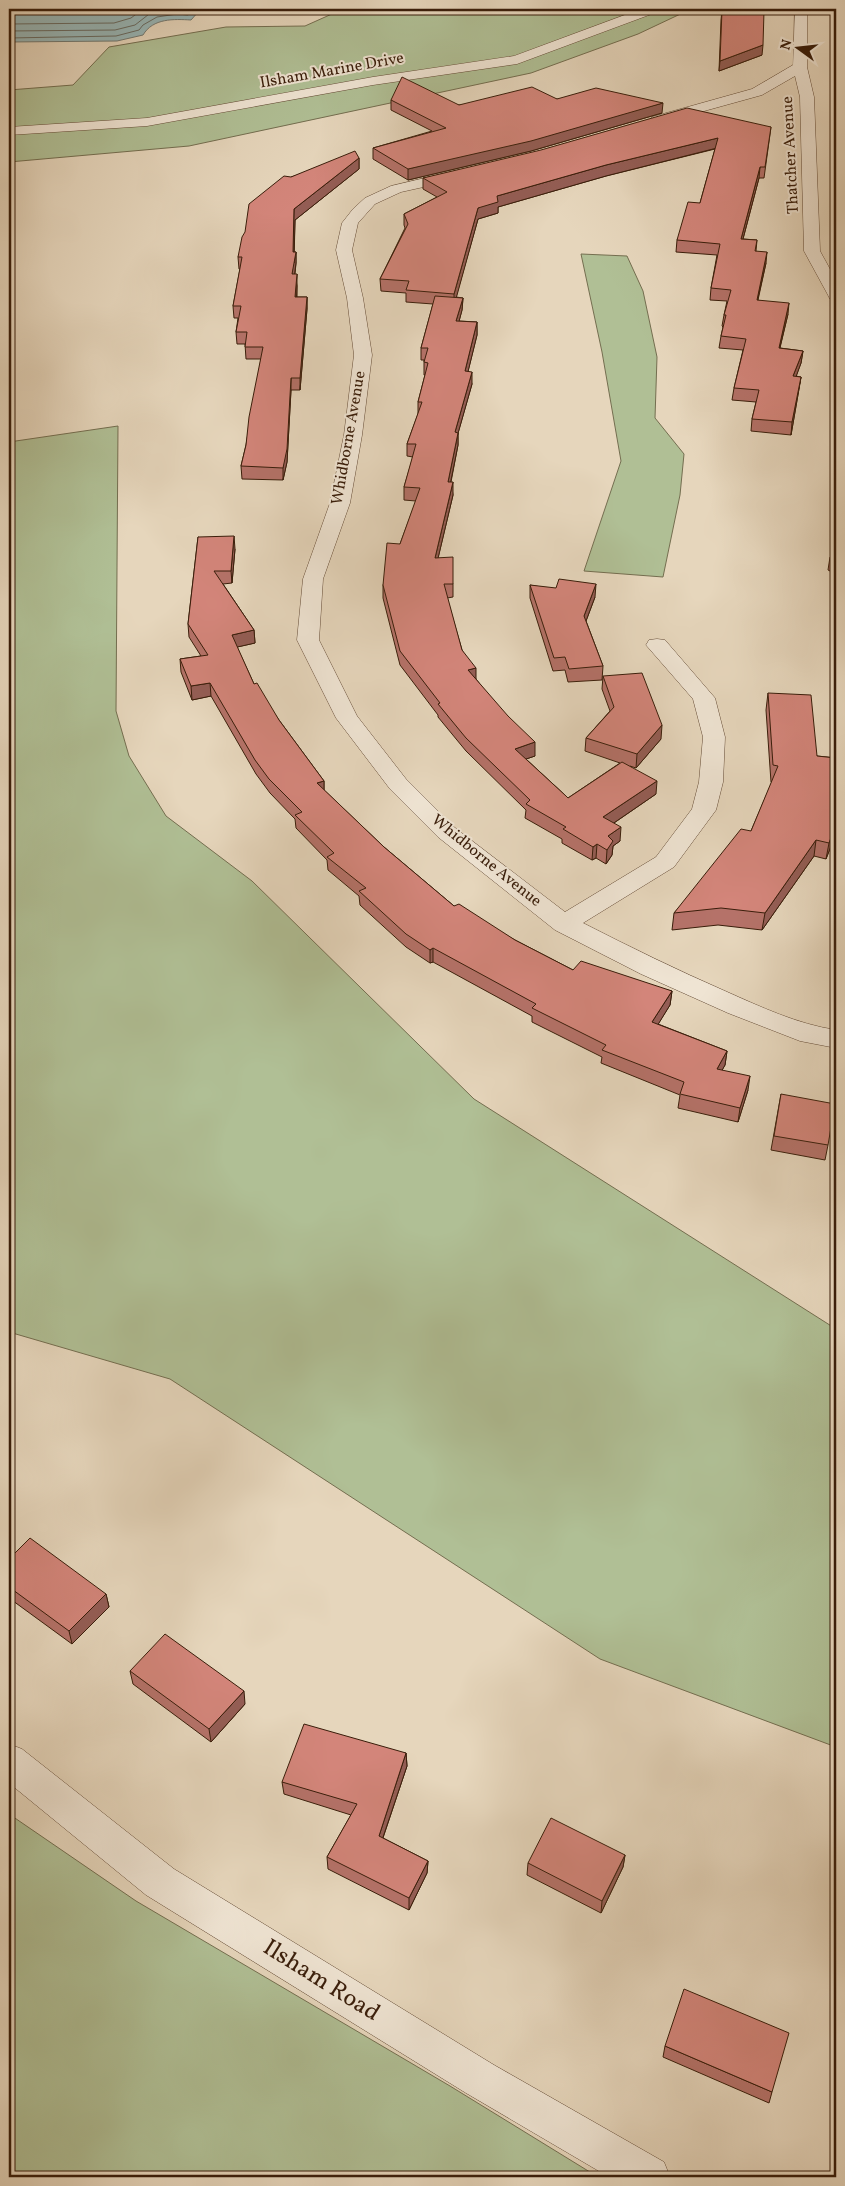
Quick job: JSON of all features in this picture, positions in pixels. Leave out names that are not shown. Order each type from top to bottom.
[{"type":"street","name":"Ilsham Marine Drive","points":[[9,131],[147,122],[373,81],[517,60],[652,9]]},
{"type":"street","name":"Thatcher Avenue","points":[[800,9],[800,67],[807,97],[812,251],[836,295]]},
{"type":"street","points":[[636,126],[757,92],[800,67]]},
{"type":"street","points":[[757,92],[807,97]]},
{"type":"street","name":"Whidborne Avenue","points":[[482,170],[396,189],[370,201],[350,223],[344,250],[355,298],[363,355],[353,435],[340,503],[312,579],[308,640],[347,718],[398,784],[446,832],[564,924],[650,968],[737,1007],[809,1035],[836,1039]]},
{"type":"street","points":[[564,924],[665,862],[704,810],[711,782],[714,737],[704,698],[657,645]]},
{"type":"street","name":"Ilsham Road","points":[[9,1761],[160,1882],[480,2079],[649,2177]]},
{"type":"green space","points":[[343,9],[691,9],[638,34],[531,73],[189,146],[9,162],[9,90],[73,85],[109,47],[226,27],[305,26]]},
{"type":"green space","points":[[581,254],[627,256],[643,291],[657,357],[655,418],[684,454],[680,495],[663,577],[584,571],[621,461],[602,352]]},
{"type":"green space","points":[[118,426],[116,711],[129,756],[166,816],[252,881],[474,1099],[836,1329],[836,1747],[600,1659],[170,1379],[9,1332],[9,442]]},
{"type":"green space","points":[[9,1814],[136,1901],[450,2086],[598,2177],[9,2177]]},
{"type":"water","points":[[9,9],[213,9],[199,11],[191,20],[171,20],[152,25],[143,35],[117,41],[9,42]]},
{"type":"building","points":[[722,10],[764,11],[763,45],[720,61]]},
{"type":"building","points":[[402,77],[459,105],[532,87],[557,99],[596,88],[663,103],[531,141],[408,169],[373,148],[446,128],[391,100]]},
{"type":"building","points":[[687,108],[771,127],[765,167],[760,167],[741,239],[757,240],[755,251],[767,252],[757,300],[789,303],[779,348],[803,351],[793,376],[801,377],[792,422],[752,419],[759,390],[734,388],[746,339],[721,336],[726,315],[724,315],[731,290],[711,288],[720,244],[677,240],[688,202],[700,203],[718,138],[606,165],[497,196],[498,202],[478,208],[454,294],[406,290],[409,281],[380,279],[408,224],[404,214],[447,192],[423,178],[541,150]]},
{"type":"building","points":[[355,151],[359,158],[294,209],[293,252],[296,252],[292,274],[297,274],[295,297],[307,297],[300,378],[291,378],[287,449],[283,468],[241,466],[263,347],[245,347],[247,332],[236,332],[241,306],[233,306],[242,257],[238,257],[242,237],[245,232],[249,204],[284,176],[291,177]]},
{"type":"building","points":[[435,296],[463,298],[456,321],[477,322],[465,371],[472,372],[455,432],[458,433],[448,482],[453,482],[435,558],[453,557],[453,584],[444,584],[462,650],[476,668],[468,670],[508,716],[535,742],[515,749],[568,798],[622,762],[657,781],[603,817],[621,827],[608,836],[613,841],[607,850],[597,844],[593,847],[563,829],[566,827],[526,804],[530,800],[466,738],[438,704],[440,703],[400,651],[383,585],[387,543],[400,544],[420,488],[404,487],[416,444],[407,444],[422,402],[418,402],[428,363],[424,362],[428,348],[421,348]]},
{"type":"building","points":[[234,536],[231,571],[214,571],[254,630],[232,635],[254,684],[257,683],[279,720],[324,781],[317,783],[384,847],[454,906],[459,904],[515,940],[573,970],[581,961],[672,991],[652,1022],[727,1051],[717,1069],[750,1076],[740,1108],[680,1094],[684,1082],[602,1050],[606,1045],[532,1008],[536,1004],[433,948],[430,950],[406,934],[359,891],[366,888],[327,857],[334,853],[295,815],[302,812],[269,779],[255,760],[210,683],[191,686],[180,659],[208,655],[188,624],[198,537]]},
{"type":"building","points":[[836,554],[836,560],[830,557]]},
{"type":"building","points":[[559,579],[596,584],[584,616],[603,666],[569,669],[565,657],[554,658],[530,585],[556,588]]},
{"type":"building","points":[[642,673],[662,725],[637,754],[586,738],[614,707],[603,676]]},
{"type":"building","points":[[768,693],[811,695],[817,756],[836,758],[836,824],[829,843],[816,840],[765,913],[721,908],[674,913],[741,829],[751,831],[778,766],[773,765]]},
{"type":"building","points":[[781,1094],[835,1104],[828,1145],[774,1136]]},
{"type":"building","points":[[30,1538],[106,1594],[69,1631],[9,1587],[9,1559]]},
{"type":"building","points":[[165,1634],[244,1691],[209,1729],[130,1671]]},
{"type":"building","points":[[304,1724],[406,1753],[379,1836],[428,1861],[409,1898],[327,1857],[357,1804],[282,1782]]},
{"type":"building","points":[[551,1818],[625,1855],[602,1901],[528,1863]]},
{"type":"building","points":[[684,1989],[789,2033],[772,2092],[665,2046]]}]
